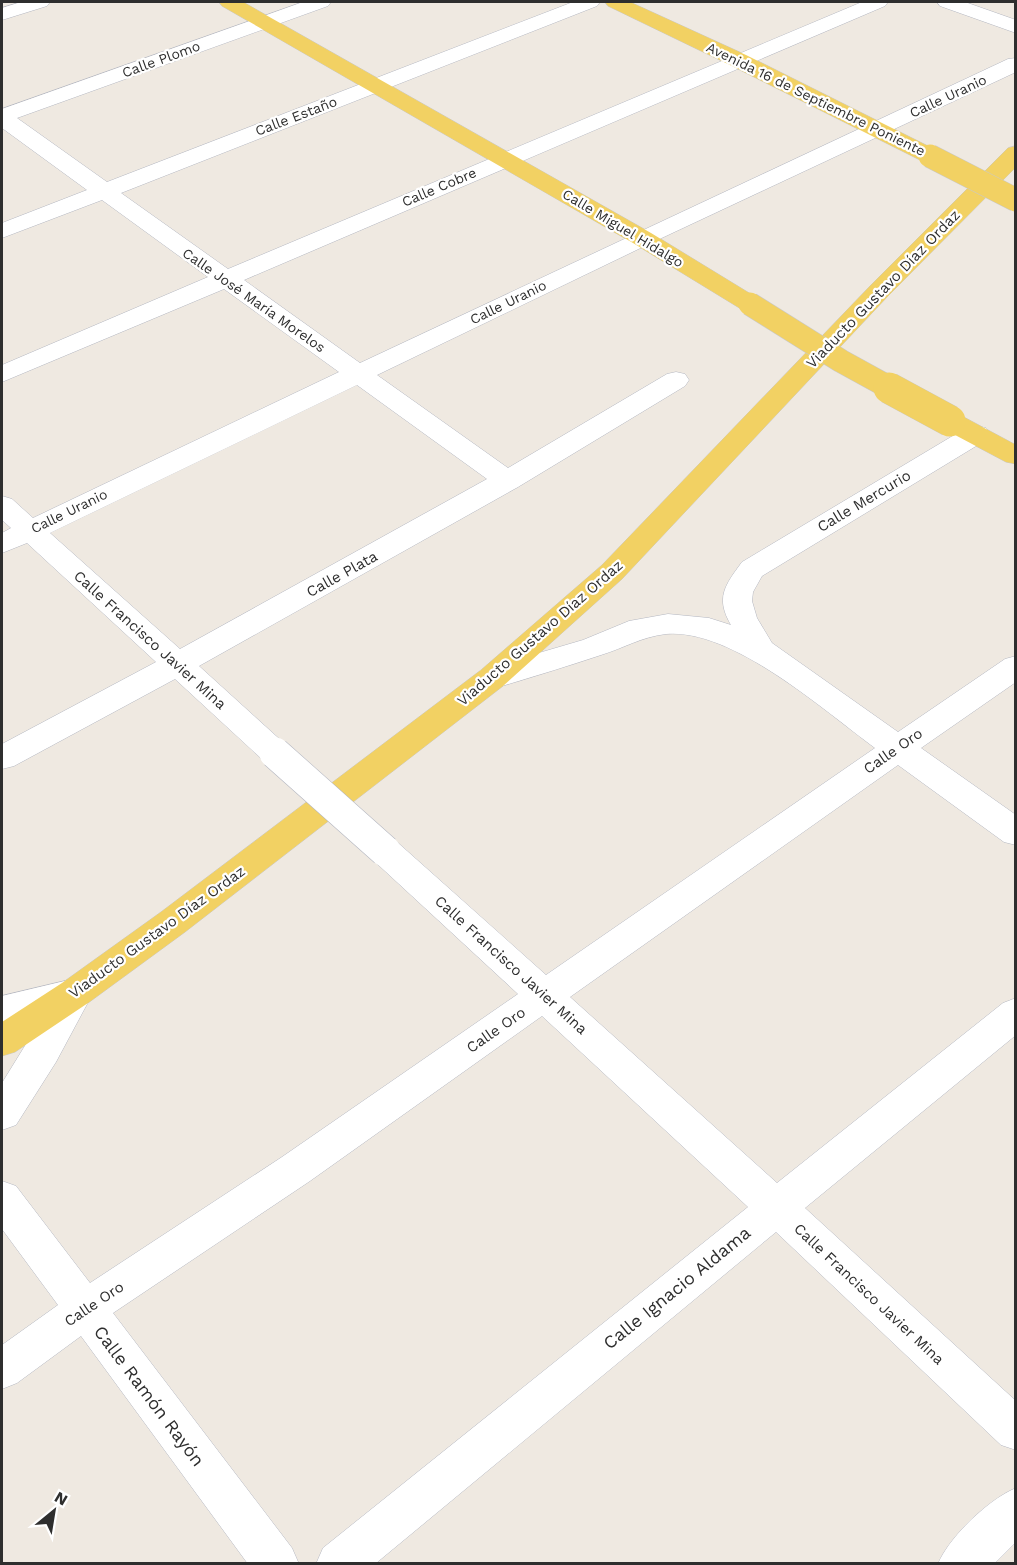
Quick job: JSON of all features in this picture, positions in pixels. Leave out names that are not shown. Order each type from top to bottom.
[{"type":"main road","name":"Calle Miguel Hidalgo","points":[[229,2],[642,238],[841,361],[1016,456]]},
{"type":"main road","name":"Avenida 16 de Septiembre Poniente","points":[[615,2],[738,60],[1016,200]]},
{"type":"main road","name":"Viaducto Gustavo Díaz Ordaz","points":[[2,1041],[75,993],[173,922],[492,678],[612,573],[879,291],[1016,153]]},
{"type":"street","points":[[2,14],[40,2]]},
{"type":"street","name":"Calle Plomo","points":[[2,117],[321,2]]},
{"type":"street","name":"Calle Estaño","points":[[2,231],[590,2]]},
{"type":"street","name":"Calle Cobre","points":[[2,374],[878,2]]},
{"type":"street","points":[[947,2],[1016,27]]},
{"type":"street","name":"Calle Uranio","points":[[2,544],[642,238],[1016,64]]},
{"type":"street","name":"Calle José María Morelos","points":[[2,117],[101,192],[508,481]]},
{"type":"street","name":"Calle Plata","points":[[2,758],[177,665],[508,481],[676,380]]},
{"type":"street","name":"Calle Mercurio","points":[[761,650],[740,613],[736,600],[739,584],[752,569],[976,434]]},
{"type":"street","name":"Calle Francisco Javier Mina","points":[[2,505],[776,1207],[1016,1430]]},
{"type":"street","points":[[492,678],[594,647],[629,631],[668,624],[709,628],[761,650],[1016,833]]},
{"type":"street","name":"Calle Oro","points":[[2,1369],[84,1310],[296,1169],[1016,666]]},
{"type":"street","points":[[2,1011],[75,993]]},
{"type":"street","points":[[2,1114],[44,1051],[75,993]]},
{"type":"street","name":"Calle Ignacio Aldama","points":[[339,1563],[1016,1013]]},
{"type":"street","name":"Calle Ramón Rayón","points":[[2,1198],[276,1563]]},
{"type":"street","points":[[962,1563],[1016,1510]]}]
